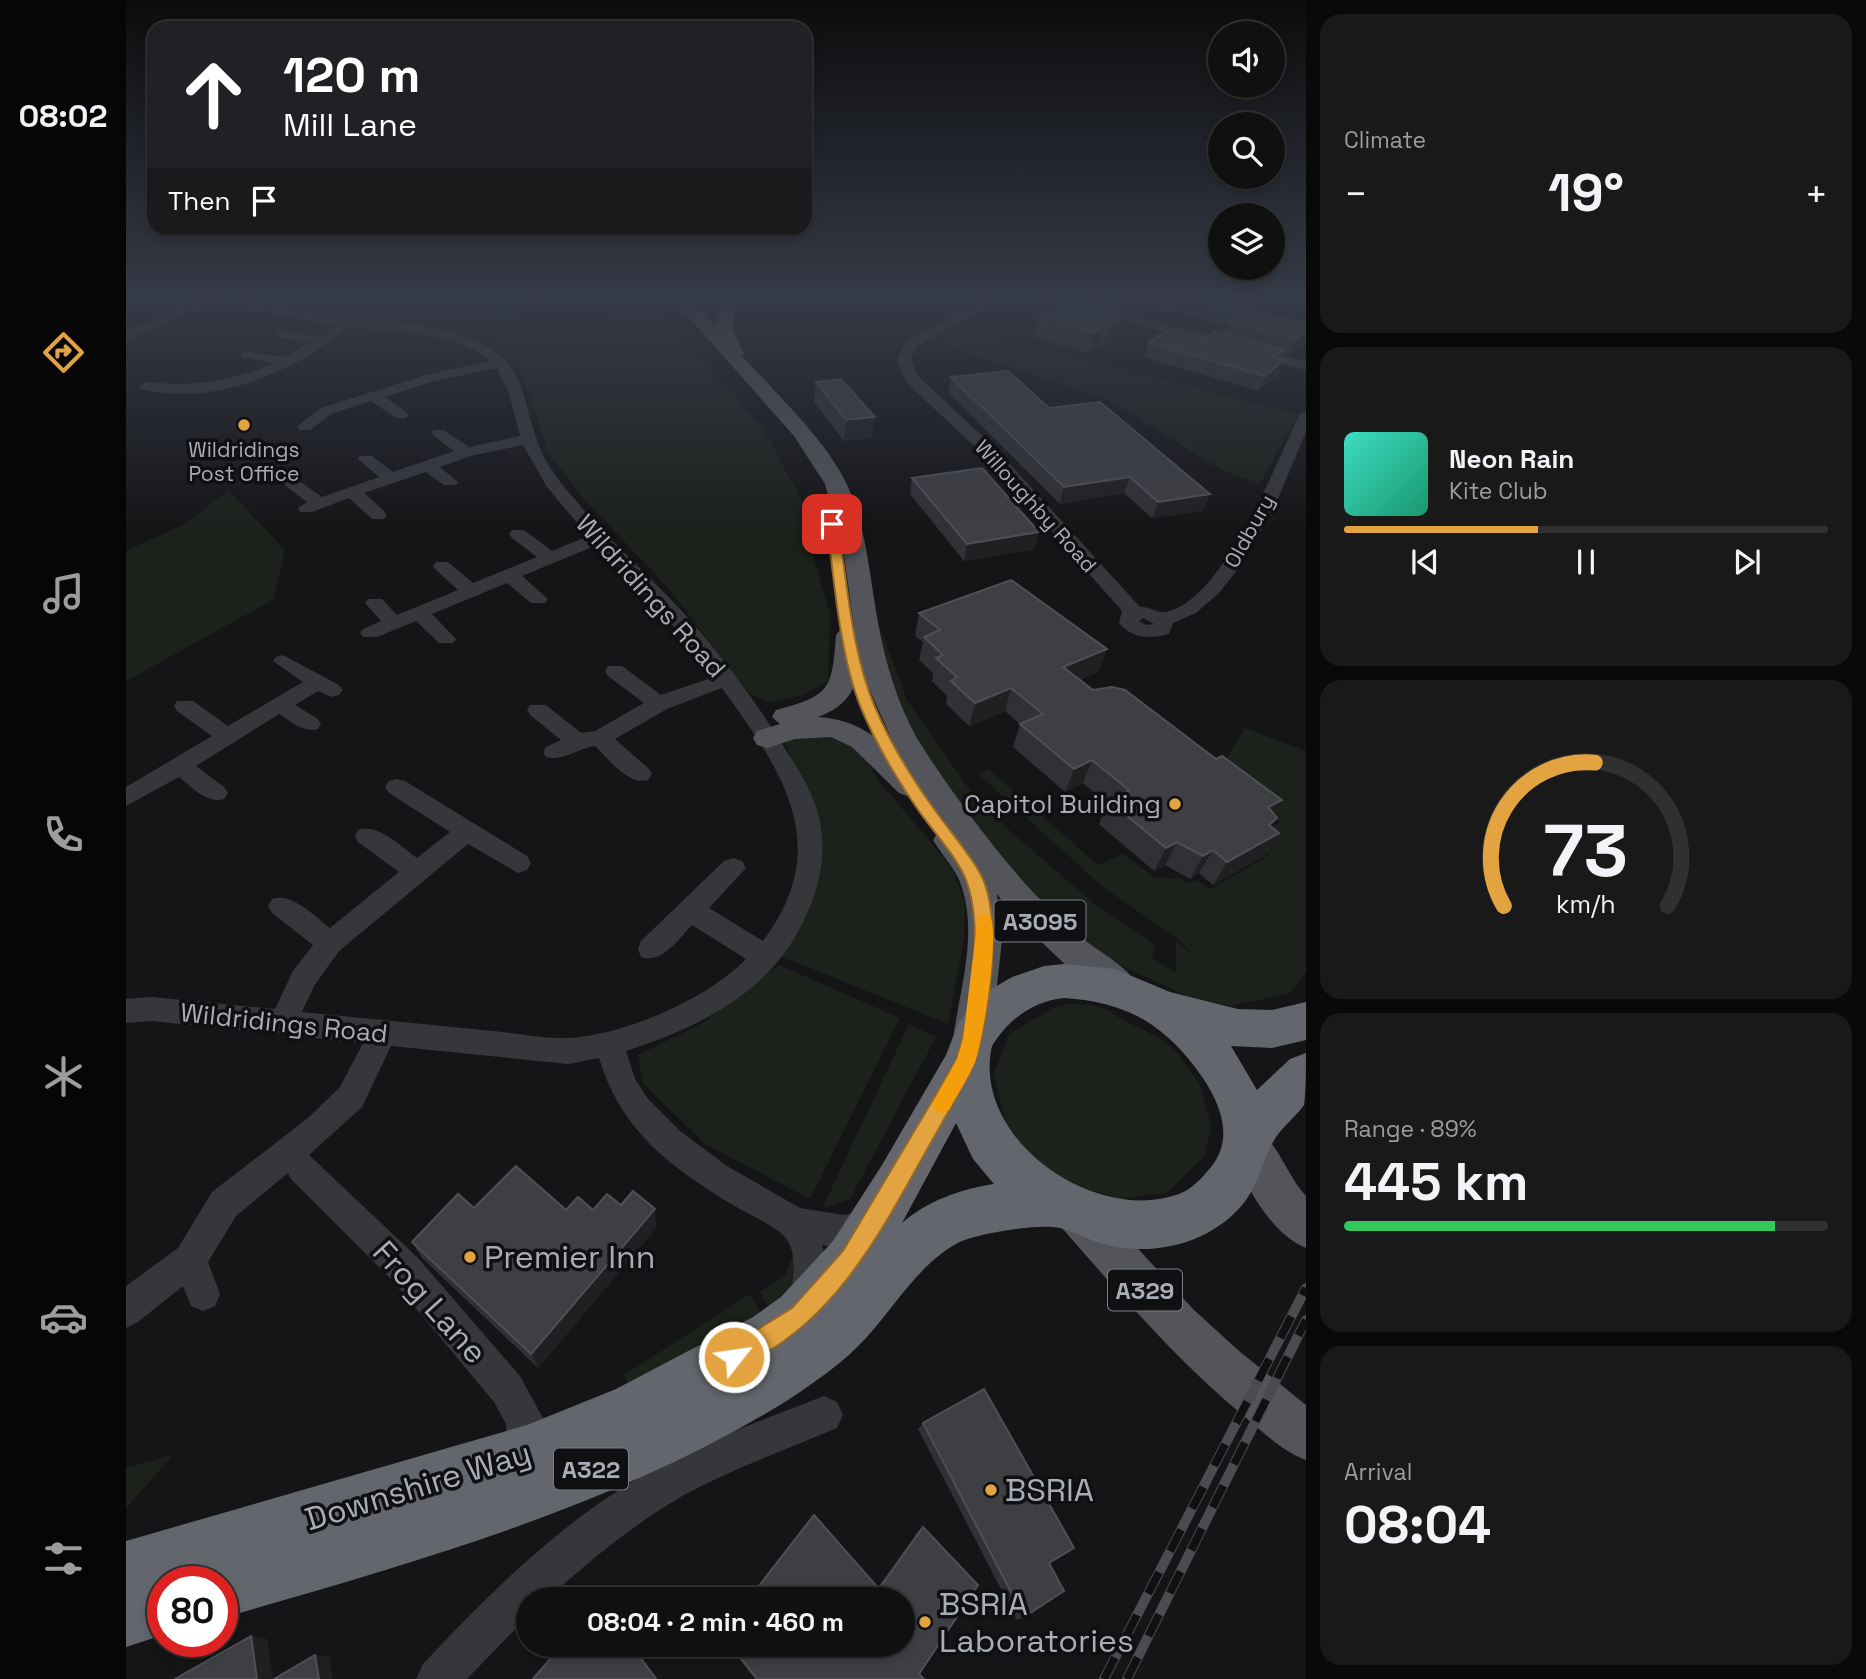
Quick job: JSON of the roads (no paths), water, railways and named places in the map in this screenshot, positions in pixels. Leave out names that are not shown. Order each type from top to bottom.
[{"type":"highway","name":"Downshire Way","points":[[126,1572],[527,1454],[634,1410],[716,1368],[800,1316],[851,1259],[871,1228],[969,1050],[1002,1004],[1037,985],[1086,982],[1138,997],[1206,1022],[1245,1030],[1278,1029],[1306,1021]]},
{"type":"highway","points":[[1138,997],[1191,1034],[1219,1065],[1239,1102],[1248,1139]]},
{"type":"highway","points":[[969,1050],[977,1118],[994,1150],[1019,1175],[1066,1206],[1103,1218],[1143,1225],[1184,1218],[1199,1211],[1222,1192],[1234,1176],[1248,1139],[1278,1099],[1306,1073]]},
{"type":"highway","name":"Downshire Way","points":[[238,1582],[469,1516],[622,1455],[706,1414],[804,1355],[833,1333],[908,1253],[941,1225],[1001,1207],[1066,1206]]},
{"type":"highway","points":[[126,1615],[147,1609]]},
{"type":"main road","name":"A3095","points":[[738,375],[795,444],[814,473],[827,505],[838,547],[849,635],[858,677],[871,715],[909,786],[967,865],[981,896],[984,944],[969,1050]]},
{"type":"main road","name":"A3095","points":[[750,375],[802,433],[836,484],[856,554],[868,638],[879,682],[909,749],[939,795],[1019,899],[1069,947],[1138,997]]},
{"type":"main road","points":[[762,731],[814,710],[840,693],[847,670],[849,635]]},
{"type":"main road","points":[[762,731],[814,725],[839,728],[870,746],[909,786]]},
{"type":"main road","points":[[1248,1139],[1275,1191],[1306,1227]]},
{"type":"main road","name":"A329","points":[[1066,1206],[1177,1325],[1222,1368],[1306,1436]]},
{"type":"street","points":[[146,386],[180,391],[212,388],[259,375]]},
{"type":"street","points":[[305,427],[326,411],[443,375]]},
{"type":"street","name":"Wildridings Road","points":[[126,1011],[152,1009],[568,1051],[610,1045],[665,1025],[712,1001],[734,987],[766,957],[786,930],[802,898],[811,842],[803,802],[762,731],[726,680],[675,616],[599,538],[552,482],[528,439],[514,383],[509,375]]},
{"type":"street","name":"Willoughby Road","points":[[909,375],[991,453],[1116,596],[1135,612],[1128,617],[1129,623],[1136,629],[1152,634]]},
{"type":"street","points":[[431,378],[448,389]]},
{"type":"street","points":[[194,379],[205,381],[212,388]]},
{"type":"street","points":[[170,407],[180,391]]},
{"type":"street","points":[[373,396],[401,415]]},
{"type":"street","name":"Oldbury","points":[[1152,634],[1193,607],[1220,581],[1242,552],[1306,415]]},
{"type":"street","points":[[439,433],[466,452]]},
{"type":"street","points":[[292,483],[313,506],[466,452],[528,439]]},
{"type":"street","points":[[366,459],[391,478]]},
{"type":"street","points":[[427,465],[450,482]]},
{"type":"street","points":[[352,492],[378,515]]},
{"type":"street","points":[[518,534],[549,557]]},
{"type":"street","points":[[369,633],[599,538]]},
{"type":"street","points":[[442,566],[470,590]]},
{"type":"street","points":[[508,574],[538,599]]},
{"type":"street","points":[[374,603],[394,623]]},
{"type":"street","points":[[418,612],[446,639]]},
{"type":"street","points":[[126,797],[280,705],[324,686],[283,661]]},
{"type":"street","points":[[615,671],[659,704]]},
{"type":"street","points":[[554,752],[577,741],[600,737],[659,704],[697,688],[726,680]]},
{"type":"street","points":[[280,705],[310,724]]},
{"type":"street","points":[[185,706],[228,737]]},
{"type":"street","points":[[538,710],[577,741]]},
{"type":"street","points":[[600,737],[640,774]]},
{"type":"street","points":[[179,765],[216,793]]},
{"type":"street","points":[[397,787],[517,863]]},
{"type":"street","points":[[283,1022],[303,979],[330,943],[466,832]]},
{"type":"street","points":[[367,836],[416,871]]},
{"type":"street","points":[[650,949],[733,868]]},
{"type":"street","points":[[281,906],[330,943]]},
{"type":"street","points":[[690,910],[766,957]]},
{"type":"street","points":[[126,1310],[142,1294],[190,1260],[224,1204],[319,1128],[351,1097],[382,1034]]},
{"type":"street","points":[[610,1045],[622,1084],[648,1122],[668,1142],[716,1177],[795,1224],[844,1232],[871,1228]]},
{"type":"street","name":"Frog Lane","points":[[302,1168],[406,1270],[507,1389],[525,1420],[527,1454]]},
{"type":"street","points":[[795,1224],[807,1244],[813,1283],[800,1316]]},
{"type":"street","points":[[190,1260],[203,1294]]},
{"type":"street","points":[[438,1679],[508,1608],[626,1508],[704,1464],[824,1415]]},
{"type":"railway","points":[[1104,1679],[1306,1288]]},
{"type":"railway","points":[[1127,1679],[1306,1320]]},
{"type":"place","name":"Wildridings Post Office","points":[[244,425]]},
{"type":"place","name":"Capitol Building","points":[[1175,804]]},
{"type":"place","name":"Premier Inn","points":[[470,1257]]},
{"type":"place","name":"BSRIA","points":[[991,1490]]},
{"type":"place","name":"BSRIA Laboratories","points":[[925,1622]]}]
